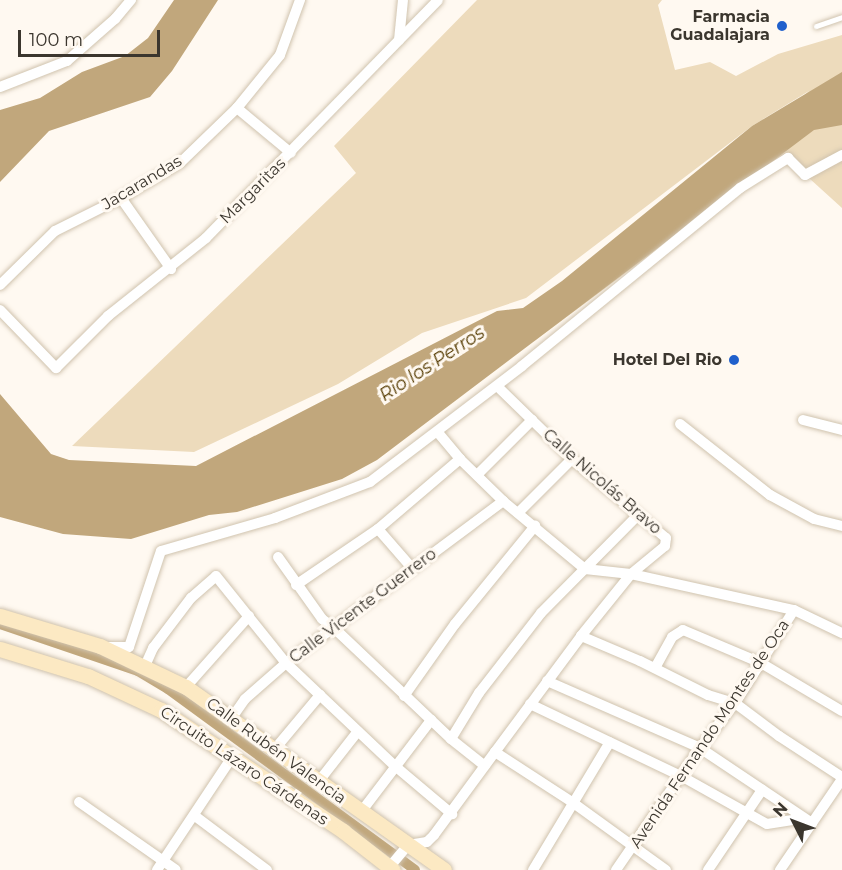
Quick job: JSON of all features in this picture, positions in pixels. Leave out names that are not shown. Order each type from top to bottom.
[{"type":"street","points":[[0,87],[68,61],[116,19],[131,0]]},
{"type":"street","name":"Jacarandas","points":[[0,285],[55,231],[121,198],[180,163],[237,108],[280,55],[300,0]]},
{"type":"street","points":[[399,41],[404,0]]},
{"type":"street","name":"Margaritas","points":[[0,310],[56,369],[108,316],[206,238],[399,41],[429,5],[438,0]]},
{"type":"street","points":[[237,108],[291,153]]},
{"type":"street","points":[[0,616],[100,646],[129,647],[161,551],[276,518],[370,482],[522,366],[740,188],[788,158],[805,175],[842,155]]},
{"type":"street","points":[[121,198],[171,268]]},
{"type":"street","name":"Calle Nicolás Bravo","points":[[500,389],[573,459],[666,538],[666,543],[631,574]]},
{"type":"street","points":[[477,475],[532,420]]},
{"type":"street","points":[[803,420],[842,430]]},
{"type":"street","points":[[680,424],[770,495],[814,519],[842,526]]},
{"type":"street","points":[[440,435],[460,459],[502,501],[585,569],[631,574],[794,610]]},
{"type":"street","points":[[296,585],[378,529],[460,459]]},
{"type":"street","points":[[518,513],[573,459]]},
{"type":"street","name":"Calle Vicente Guerrero","points":[[231,719],[245,699],[286,663],[502,501]]},
{"type":"street","points":[[451,739],[479,693],[541,613],[638,514]]},
{"type":"street","points":[[404,696],[455,624],[535,526]]},
{"type":"street","points":[[378,529],[412,568]]},
{"type":"street","points":[[278,557],[322,619],[451,739],[485,766]]},
{"type":"street","points":[[390,868],[407,847],[427,842],[452,814],[580,636],[631,574]]},
{"type":"street","points":[[145,666],[153,648],[191,598],[216,576],[286,663],[395,766],[452,814]]},
{"type":"street","name":"Avenida Fernando Montes de Oca","points":[[616,870],[700,748],[735,703],[794,610],[842,633]]},
{"type":"street","points":[[186,687],[249,616]]},
{"type":"street","points":[[655,668],[672,637],[683,630],[761,663],[842,711]]},
{"type":"street","points":[[580,636],[655,668],[708,695],[735,703],[842,778],[808,821],[780,870]]},
{"type":"street","name":"Calle Rubén Valencia","points":[[100,646],[186,687],[407,847],[444,870]]},
{"type":"street","name":"Circuito Lázaro Cárdenas","points":[[0,649],[88,675],[161,710],[343,831],[390,868]]},
{"type":"street","points":[[547,681],[700,748],[808,821]]},
{"type":"street","points":[[274,750],[320,695]]},
{"type":"street","points":[[530,704],[681,776],[767,824],[808,821]]},
{"type":"street","points":[[361,812],[431,720]]},
{"type":"street","points":[[319,782],[358,731]]},
{"type":"street","points":[[533,870],[610,742]]},
{"type":"street","points":[[495,752],[572,802],[666,870]]},
{"type":"street","points":[[160,866],[232,757]]},
{"type":"street","points":[[708,870],[762,790]]},
{"type":"street","points":[[79,802],[160,866],[176,870]]},
{"type":"street","points":[[195,816],[267,870]]},
{"type":"lane","points":[[816,26],[842,17]]},
{"type":"shaded area","points":[[477,0],[662,0],[658,5],[675,70],[710,62],[736,76],[778,54],[842,35],[842,208],[788,159],[740,188],[533,342],[809,91],[752,126],[526,298],[422,333],[338,384],[194,452],[72,446],[356,173],[334,146]]},
{"type":"water","points":[[174,0],[218,0],[172,71],[150,97],[49,131],[0,182],[0,110],[40,98],[82,72],[125,56],[148,38]]},
{"type":"water","name":"Rio los Perros","points":[[842,72],[842,125],[814,130],[377,460],[342,479],[237,512],[209,515],[131,539],[63,534],[0,517],[0,394],[51,454],[69,460],[196,466],[497,311],[523,308],[562,281],[752,126]]},
{"type":"waterway","points":[[0,624],[138,671],[168,689],[415,870]]},
{"type":"place","name":"Farmacia Guadalajara","points":[[782,26]]},
{"type":"place","name":"Hotel Del Rio","points":[[734,360]]}]
